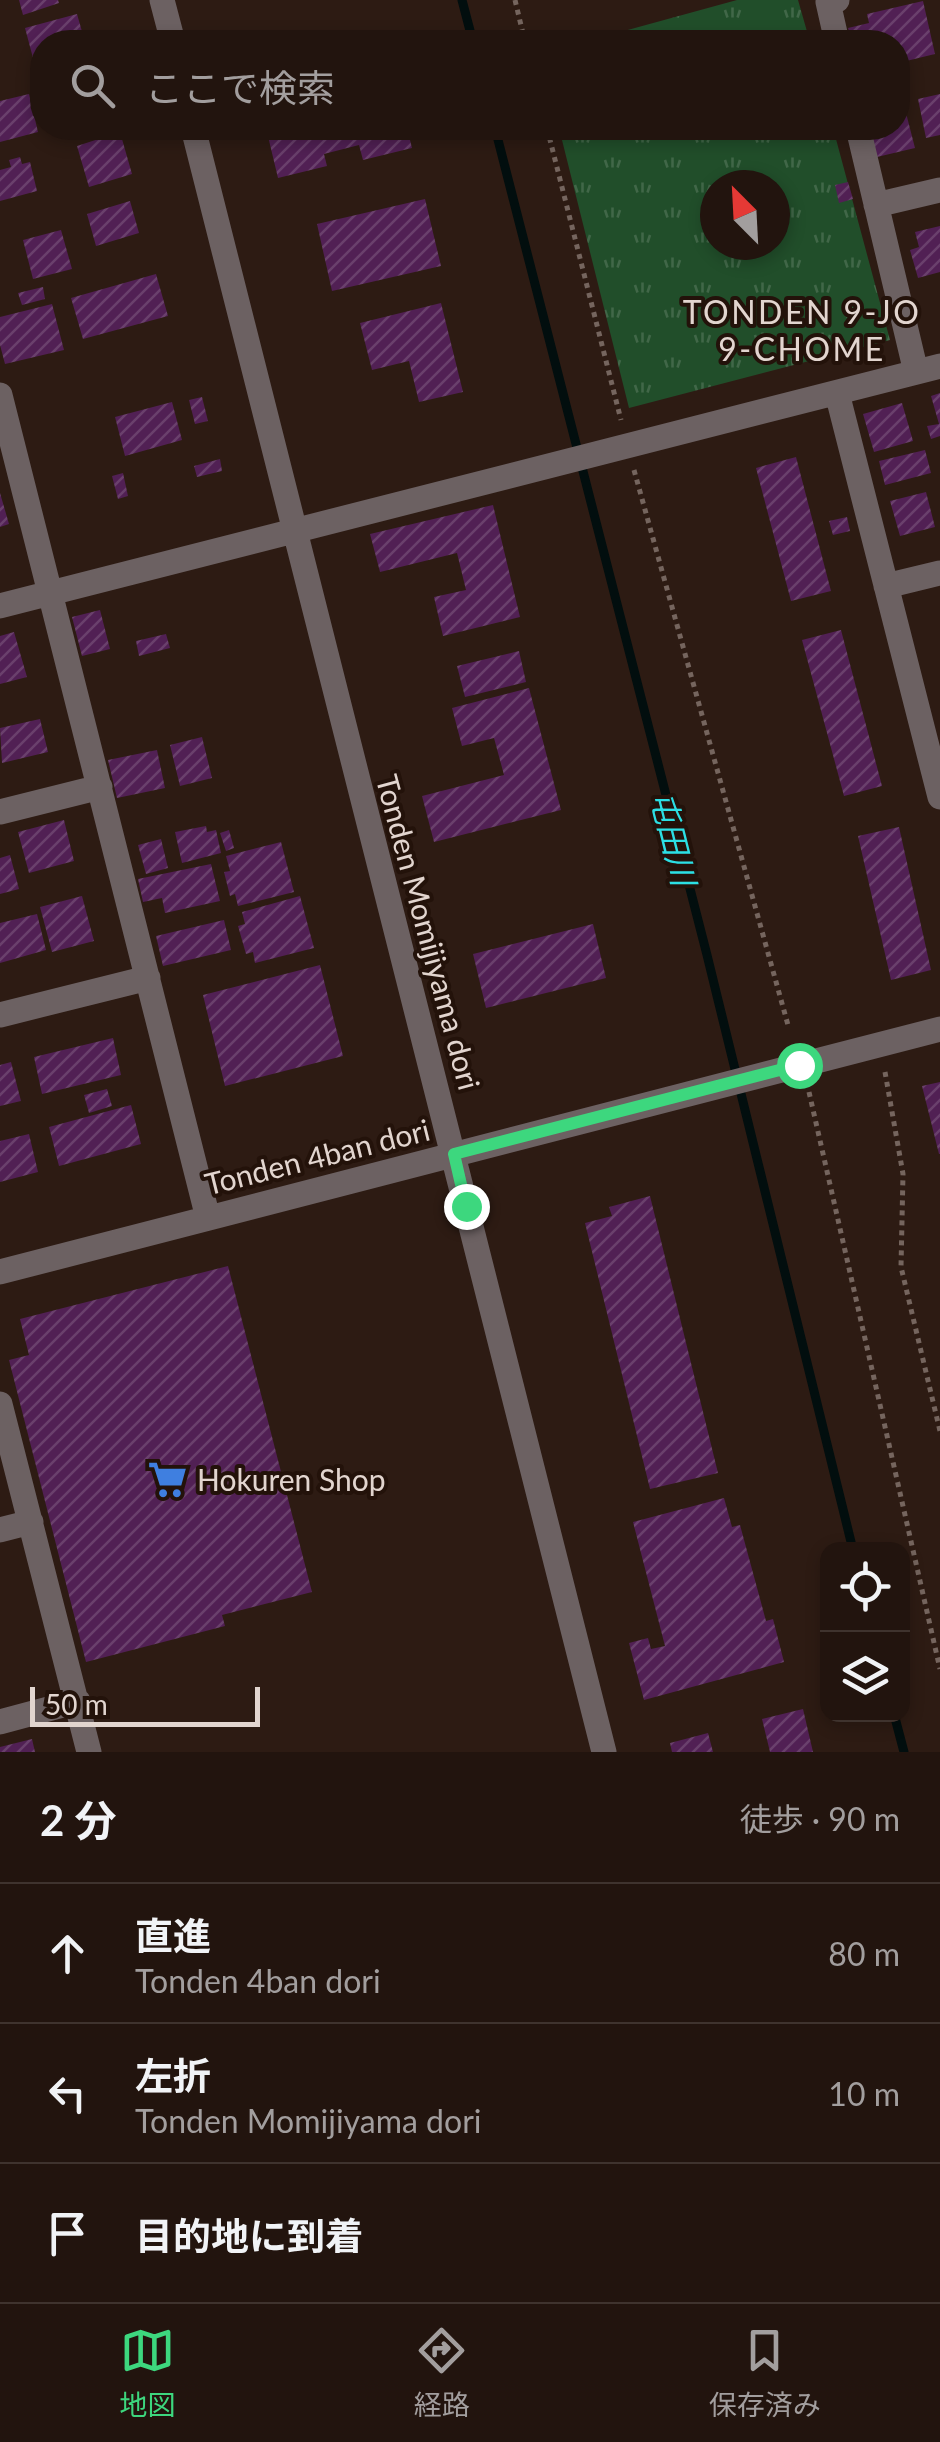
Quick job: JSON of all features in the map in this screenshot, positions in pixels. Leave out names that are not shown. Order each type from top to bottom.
[{"type":"street","points":[[162,0],[169,30]]},
{"type":"street","points":[[835,30],[828,2],[837,0]]},
{"type":"street","name":"Tonden Momijiyama dori","points":[[196,140],[292,533],[604,1752]]},
{"type":"street","points":[[0,606],[928,369],[876,205],[861,140]]},
{"type":"street","points":[[876,205],[940,190]]},
{"type":"street","points":[[837,393],[938,781]]},
{"type":"street","points":[[0,396],[4,429],[52,593],[208,1218]]},
{"type":"street","points":[[886,586],[940,573]]},
{"type":"street","points":[[0,812],[100,787]]},
{"type":"street","points":[[0,1015],[148,978]]},
{"type":"street","name":"Tonden 4ban dori","points":[[0,1272],[940,1030]]},
{"type":"street","points":[[0,1404],[88,1752]]},
{"type":"street","points":[[0,1530],[31,1522]]},
{"type":"street","points":[[0,1722],[78,1702]]},
{"type":"path","points":[[515,0],[523,30]]},
{"type":"path","points":[[550,140],[628,446],[788,1024]]},
{"type":"path","points":[[884,1072],[903,1174],[901,1267],[940,1431]]},
{"type":"path","points":[[809,1092],[940,1669]]},
{"type":"green space","points":[[737,0],[798,0],[807,30],[628,30]]},
{"type":"green space","points":[[562,140],[836,140],[890,340],[629,408]]},
{"type":"building","points":[[19,0],[58,0],[59,3],[23,15]]},
{"type":"building","points":[[923,1],[935,54],[910,60],[910,30],[849,30],[869,23],[867,14]]},
{"type":"building","points":[[77,14],[82,30],[30,30],[30,47],[25,28]]},
{"type":"building","points":[[29,94],[30,134],[0,142],[0,101]]},
{"type":"building","points":[[940,94],[940,135],[926,138],[918,99]]},
{"type":"building","points":[[910,129],[915,148],[877,157],[873,140],[910,140]]},
{"type":"building","points":[[95,140],[122,140],[132,174],[89,187],[77,146]]},
{"type":"building","points":[[269,140],[410,140],[412,148],[363,160],[359,145],[324,154],[327,166],[278,178]]},
{"type":"building","points":[[20,157],[22,164],[30,162],[37,191],[0,201],[0,170],[11,167],[9,160]]},
{"type":"building","points":[[848,182],[853,199],[839,203],[835,185]]},
{"type":"building","points":[[425,199],[441,266],[332,291],[317,224]]},
{"type":"building","points":[[130,201],[139,233],[96,246],[87,214]]},
{"type":"building","points":[[940,226],[940,272],[918,278],[910,250],[919,247],[915,232]]},
{"type":"building","points":[[61,230],[72,269],[33,279],[23,240]]},
{"type":"building","points":[[156,274],[168,316],[83,339],[71,298]]},
{"type":"building","points":[[43,287],[45,299],[22,305],[18,293]]},
{"type":"building","points":[[441,303],[463,392],[419,402],[409,361],[372,370],[360,323]]},
{"type":"building","points":[[52,304],[64,350],[5,364],[0,317]]},
{"type":"building","points":[[940,393],[940,436],[931,439],[927,426],[939,424],[931,396]]},
{"type":"building","points":[[202,397],[208,421],[195,424],[189,400]]},
{"type":"building","points":[[172,402],[182,440],[125,456],[115,417]]},
{"type":"building","points":[[902,403],[913,441],[874,452],[863,414]]},
{"type":"building","points":[[925,450],[931,473],[885,485],[879,461]]},
{"type":"building","points":[[796,457],[831,591],[791,601],[756,468]]},
{"type":"building","points":[[220,459],[222,471],[197,477],[194,466]]},
{"type":"building","points":[[123,473],[128,496],[118,499],[112,476]]},
{"type":"building","points":[[926,492],[935,527],[900,536],[890,501]]},
{"type":"building","points":[[0,493],[9,524],[0,527]]},
{"type":"building","points":[[493,505],[520,617],[443,636],[434,597],[466,590],[457,553],[380,572],[370,534]]},
{"type":"building","points":[[847,517],[850,531],[833,535],[829,521]]},
{"type":"building","points":[[100,610],[110,649],[82,656],[72,617]]},
{"type":"building","points":[[841,630],[882,786],[844,796],[802,640]]},
{"type":"building","points":[[14,632],[27,677],[0,684],[0,636]]},
{"type":"building","points":[[166,634],[170,648],[139,656],[136,641]]},
{"type":"building","points":[[519,651],[526,682],[465,697],[457,666]]},
{"type":"building","points":[[529,688],[561,810],[434,842],[422,796],[504,775],[494,738],[462,746],[452,708]]},
{"type":"building","points":[[40,719],[48,752],[2,763],[0,728]]},
{"type":"building","points":[[202,737],[212,778],[180,786],[170,745]]},
{"type":"building","points":[[157,750],[165,788],[117,798],[108,760]]},
{"type":"building","points":[[64,820],[74,861],[29,873],[18,832]]},
{"type":"building","points":[[206,826],[207,832],[216,830],[221,853],[182,863],[175,832]]},
{"type":"building","points":[[899,827],[931,970],[891,980],[858,836]]},
{"type":"building","points":[[229,830],[234,848],[226,851],[220,833]]},
{"type":"building","points":[[161,839],[168,868],[146,874],[138,845]]},
{"type":"building","points":[[281,842],[294,892],[238,906],[235,894],[230,896],[224,872],[230,871],[226,856]]},
{"type":"building","points":[[10,855],[19,889],[0,894],[0,858]]},
{"type":"building","points":[[211,864],[220,901],[165,913],[162,898],[143,902],[138,879]]},
{"type":"building","points":[[82,896],[94,941],[52,952],[40,907]]},
{"type":"building","points":[[300,896],[314,948],[255,963],[253,952],[246,954],[238,926],[245,924],[242,912]]},
{"type":"building","points":[[37,914],[46,950],[0,963],[0,923]]},
{"type":"building","points":[[224,920],[231,950],[163,966],[156,936]]},
{"type":"building","points":[[593,924],[606,978],[486,1008],[473,954]]},
{"type":"building","points":[[320,965],[343,1056],[225,1086],[203,995]]},
{"type":"building","points":[[113,1038],[121,1075],[42,1094],[34,1057]]},
{"type":"building","points":[[11,1062],[21,1101],[0,1106],[0,1065]]},
{"type":"building","points":[[940,1082],[940,1154],[939,1154],[922,1086]]},
{"type":"building","points":[[107,1089],[112,1106],[89,1113],[84,1095]]},
{"type":"building","points":[[131,1105],[141,1144],[59,1166],[49,1127]]},
{"type":"building","points":[[29,1134],[38,1172],[0,1182],[0,1141]]},
{"type":"building","points":[[650,1196],[718,1473],[650,1489],[585,1223],[612,1216],[609,1207]]},
{"type":"building","points":[[228,1266],[312,1592],[222,1615],[225,1626],[86,1662],[9,1360],[29,1355],[20,1319]]},
{"type":"building","points":[[724,1498],[732,1527],[740,1525],[766,1621],[773,1619],[784,1662],[644,1700],[629,1643],[648,1638],[651,1649],[665,1646],[633,1522]]},
{"type":"building","points":[[803,1709],[813,1752],[770,1752],[762,1719]]},
{"type":"building","points":[[708,1733],[713,1752],[672,1752],[670,1743]]},
{"type":"building","points":[[32,1739],[35,1752],[0,1752],[0,1747]]},
{"type":"waterway","name":"屯田川","points":[[462,0],[470,30]]},
{"type":"waterway","name":"屯田川","points":[[498,140],[707,955],[851,1542]]},
{"type":"waterway","name":"屯田川","points":[[896,1722],[904,1752]]},
{"type":"place","name":"Hokuren Shop","points":[[167,1479]]},
{"type":"district","name":"TONDEN 9-JO 9-CHOME","points":[[802,330]]},
{"type":"route","points":[[466,1206],[454,1154],[799,1065]]}]
